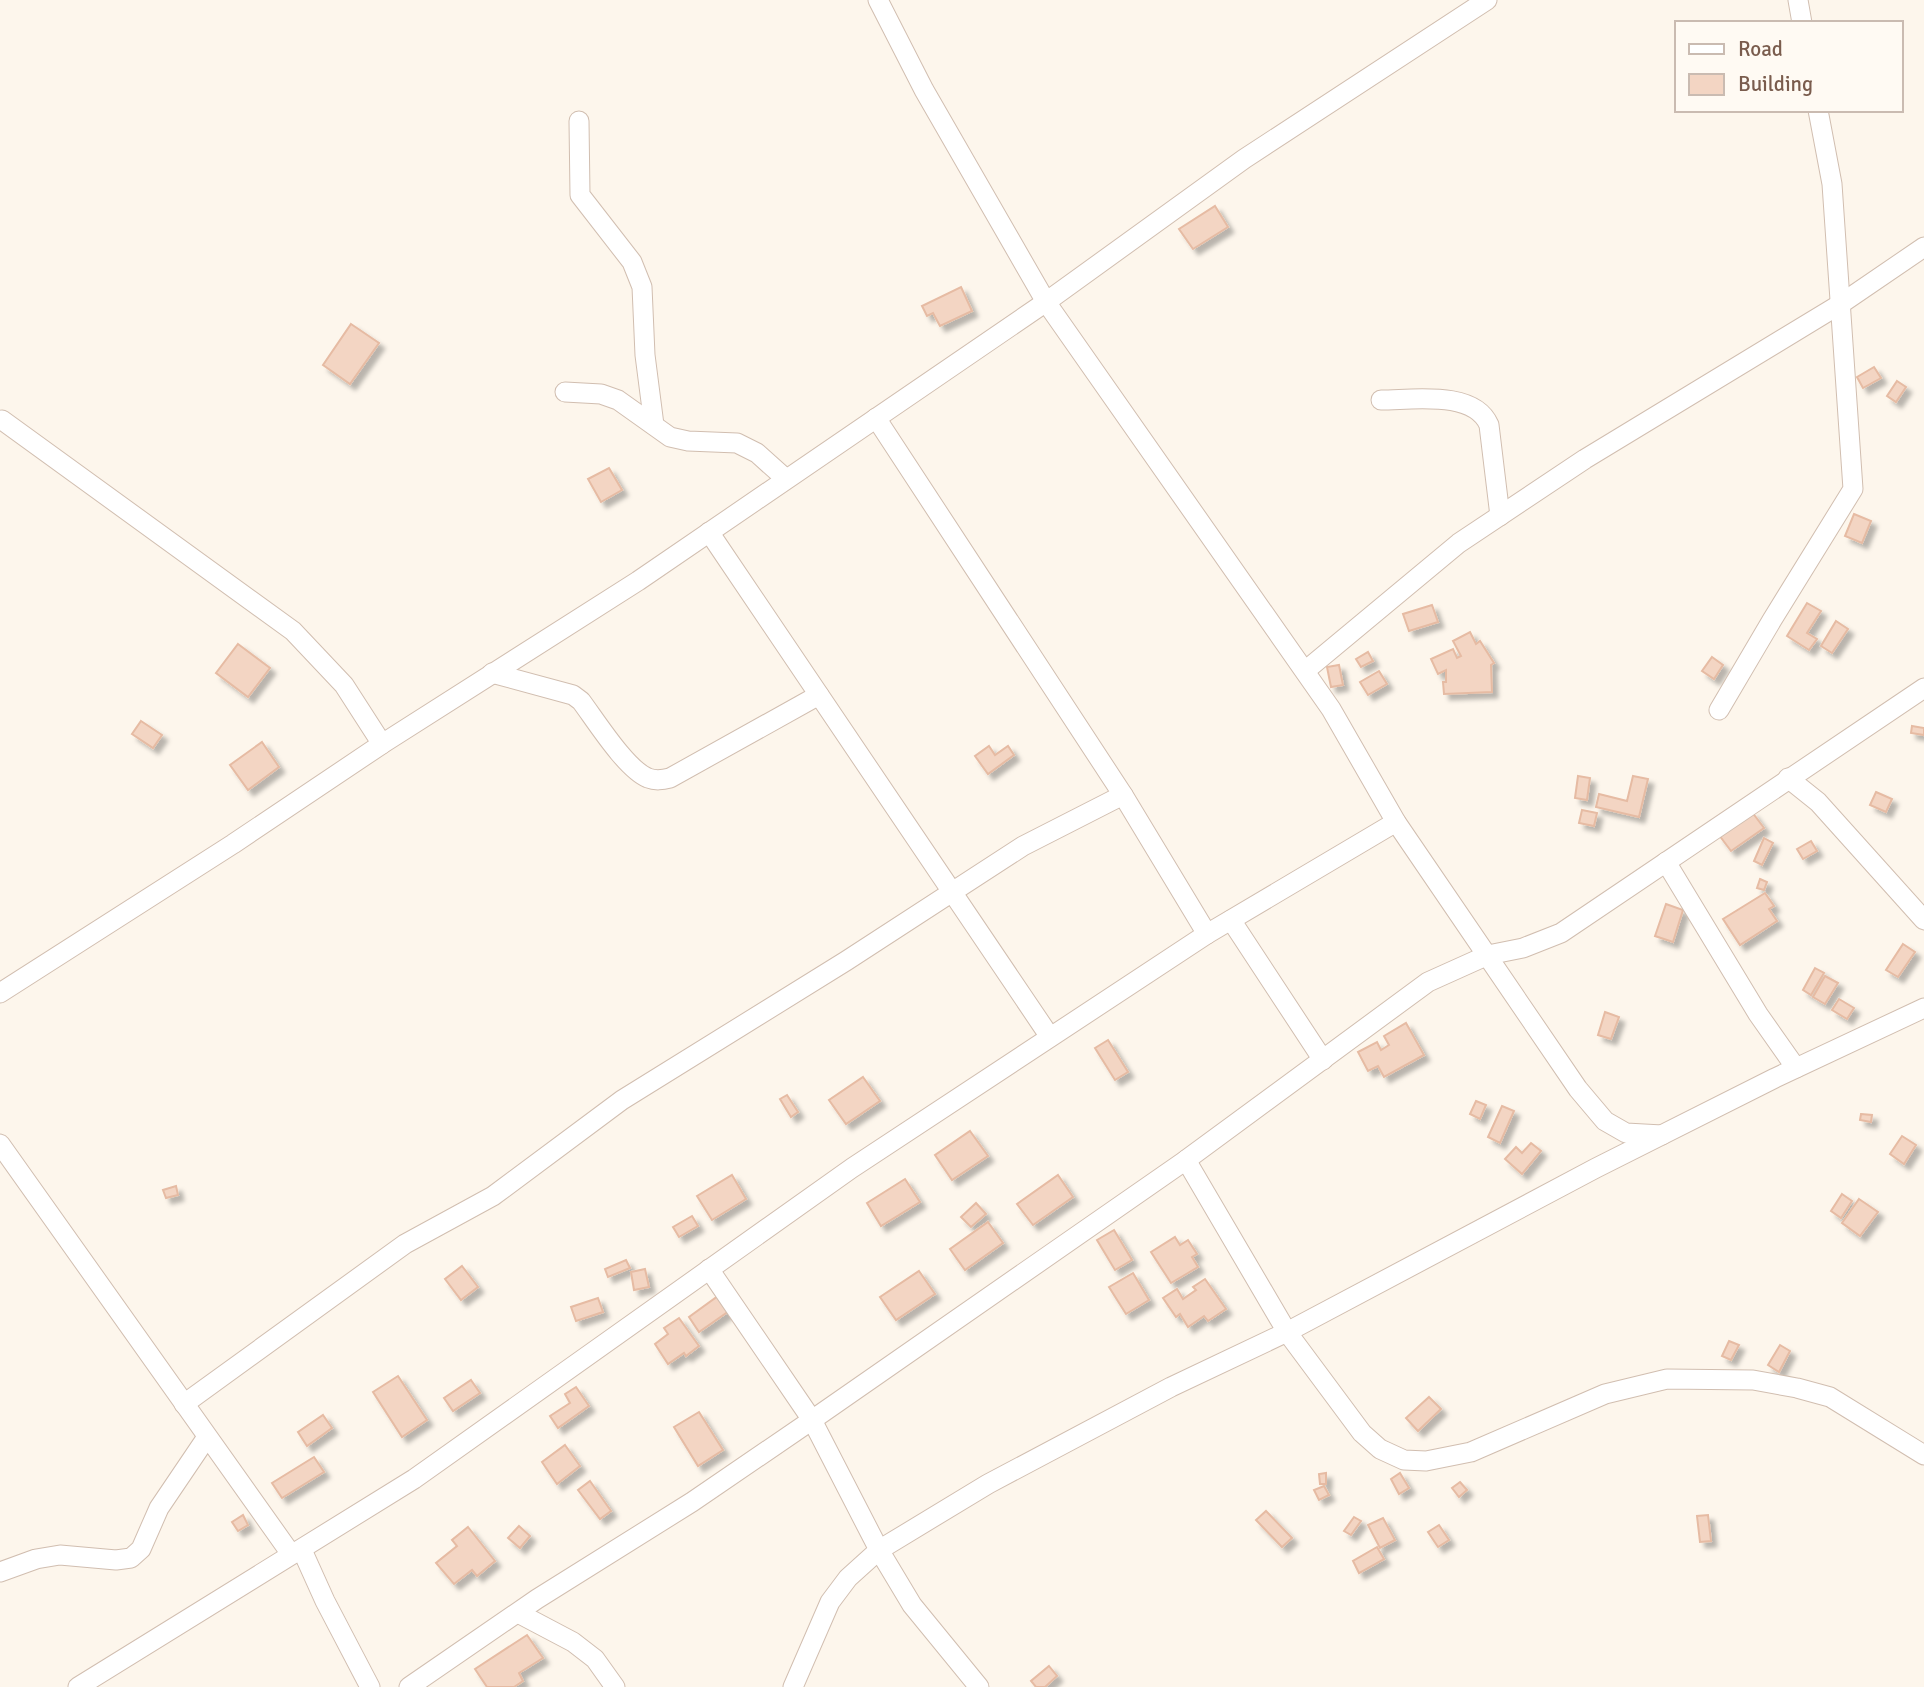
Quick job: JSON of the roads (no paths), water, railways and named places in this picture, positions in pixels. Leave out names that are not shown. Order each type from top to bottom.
[{"type":"street","points":[[877,0],[924,90],[1046,302],[1256,605],[1305,671],[1338,720],[1396,822],[1578,1088],[1605,1121],[1626,1133],[1662,1135]]},
{"type":"street","points":[[0,993],[709,532],[1046,302],[1244,159],[1487,0]]},
{"type":"street","points":[[1798,0],[1802,21]]},
{"type":"street","points":[[1719,710],[1853,489],[1832,184],[1818,112]]},
{"type":"street","points":[[579,121],[580,195],[632,262],[642,287],[645,355],[654,425]]},
{"type":"street","points":[[1305,671],[1460,543],[1585,459],[1842,303],[1924,247]]},
{"type":"street","points":[[565,392],[601,394],[618,400],[670,437],[688,441],[737,443],[757,453],[786,479]]},
{"type":"street","points":[[1381,400],[1462,402],[1475,407],[1484,415],[1489,425],[1500,516]]},
{"type":"street","points":[[876,418],[1123,795],[1207,934]]},
{"type":"street","points":[[2,420],[293,631],[344,685],[382,744]]},
{"type":"street","points":[[709,532],[1050,1037]]},
{"type":"street","points":[[492,673],[573,695],[581,701],[632,766],[647,778],[658,780],[670,778],[819,695]]},
{"type":"street","points":[[409,1687],[812,1420],[1186,1160],[1427,982],[1488,955],[1523,948],[1561,933],[1924,688]]},
{"type":"street","points":[[1788,778],[1818,802],[1924,920]]},
{"type":"street","points":[[184,1404],[405,1244],[493,1196],[622,1100],[1023,846],[1123,795]]},
{"type":"street","points":[[78,1687],[414,1479],[852,1168],[1207,934],[1396,822]]},
{"type":"street","points":[[1666,862],[1758,1014],[1796,1068]]},
{"type":"street","points":[[1231,920],[1323,1060]]},
{"type":"street","points":[[793,1687],[836,1590],[879,1550],[988,1484],[1171,1387],[1287,1332],[1506,1214],[1796,1068],[1924,1008]]},
{"type":"street","points":[[0,1144],[207,1437],[297,1552],[370,1687]]},
{"type":"street","points":[[1186,1160],[1287,1332],[1362,1433],[1380,1449],[1404,1460],[1426,1461],[1471,1452],[1605,1394],[1667,1379],[1753,1380],[1830,1397],[1924,1455]]},
{"type":"street","points":[[709,1269],[812,1420],[879,1550],[912,1605],[979,1687]]},
{"type":"street","points":[[0,1572],[36,1559],[60,1555],[116,1560],[131,1558],[141,1549],[159,1508],[207,1437]]},
{"type":"street","points":[[518,1613],[573,1642],[595,1659],[615,1687]]}]
